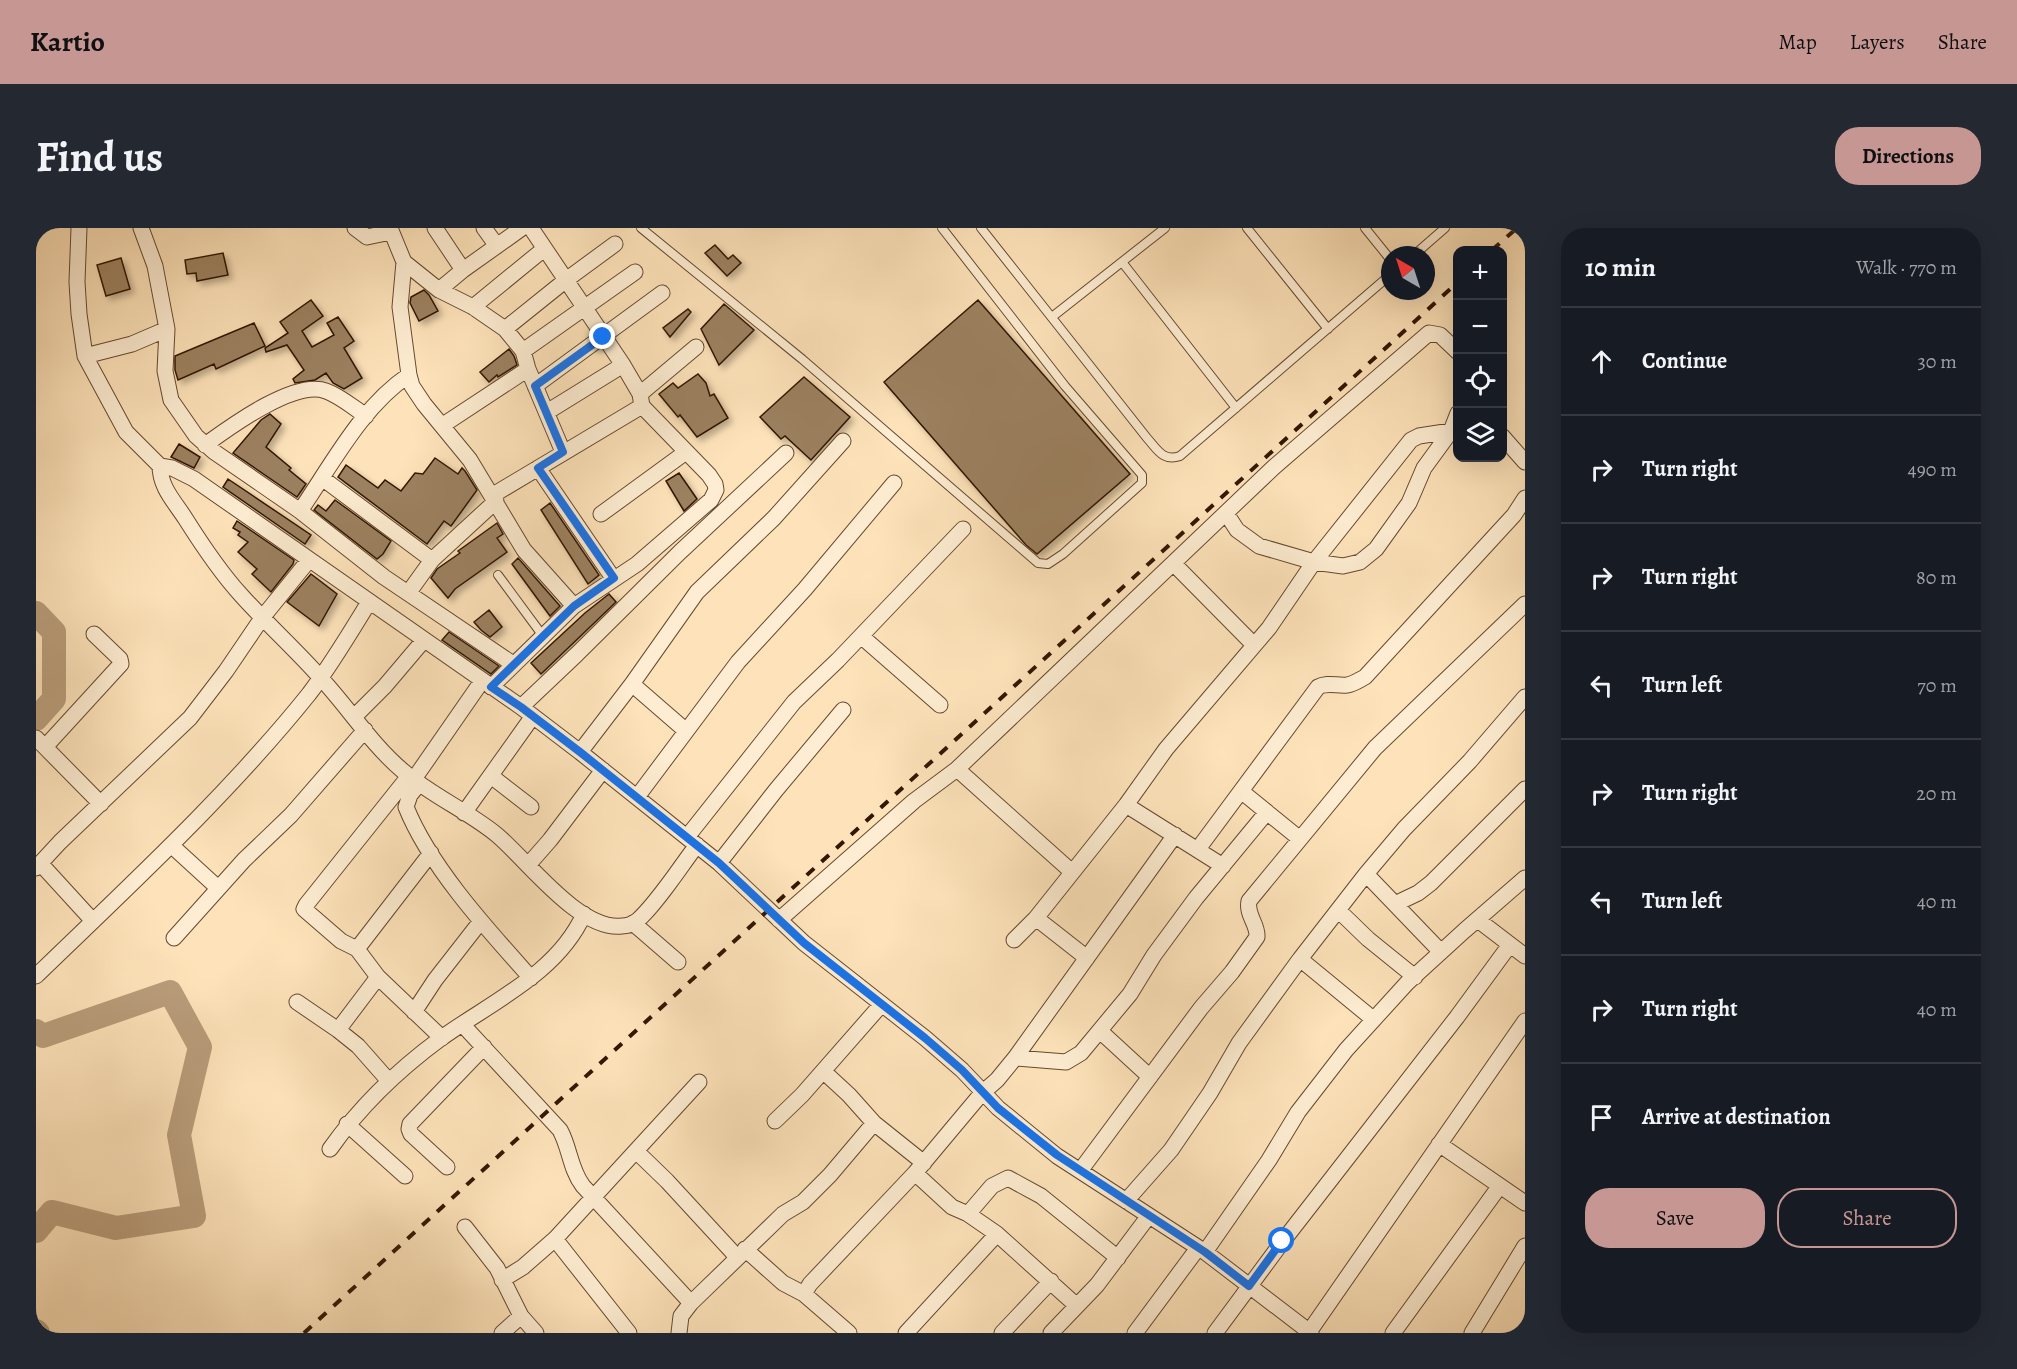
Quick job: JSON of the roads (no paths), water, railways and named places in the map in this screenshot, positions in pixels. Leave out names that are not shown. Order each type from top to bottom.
[{"type":"street","points":[[79,228],[77,282],[85,356],[126,432],[160,466],[172,468],[194,480],[527,711],[719,863],[778,920],[881,1005],[925,1038],[962,1070],[998,1108],[1047,1148],[1125,1202],[1201,1250],[1249,1286],[1292,1327],[1310,1332],[1525,1022]]},
{"type":"street","points":[[141,228],[155,266],[167,329],[165,371],[171,400],[186,424],[205,445],[300,511],[384,577],[513,664]]},
{"type":"street","points":[[355,228],[367,237],[390,230],[404,262],[440,290],[473,307],[505,329],[523,351],[528,369],[563,452]]},
{"type":"street","points":[[435,228],[463,270]]},
{"type":"street","points":[[484,228],[497,246]]},
{"type":"street","points":[[440,290],[463,270],[522,228]]},
{"type":"street","points":[[442,1038],[378,976],[357,949],[340,941],[305,912],[304,907],[414,780],[487,684],[513,664],[574,606],[637,564],[669,539],[715,495],[715,483],[709,475],[641,400],[622,365],[531,228]]},
{"type":"street","points":[[505,329],[615,244]]},
{"type":"street","points":[[473,307],[544,249]]},
{"type":"street","points":[[404,262],[400,307],[412,386],[470,460],[495,498],[524,550],[574,606]]},
{"type":"street","points":[[523,351],[635,272]]},
{"type":"street","points":[[535,386],[662,293]]},
{"type":"street","points":[[85,356],[132,344],[167,329]]},
{"type":"street","points":[[778,920],[905,808],[957,769],[1274,467],[1429,333],[1440,334],[1453,347]]},
{"type":"street","points":[[409,592],[432,560],[495,498],[641,400],[696,347]]},
{"type":"street","points":[[547,412],[622,365]]},
{"type":"street","points":[[443,425],[528,369]]},
{"type":"street","points":[[300,511],[366,416],[392,386],[409,375]]},
{"type":"street","points":[[205,445],[241,419],[269,403],[306,390],[318,388],[328,391],[366,416]]},
{"type":"street","points":[[1226,513],[1237,530],[1258,546],[1314,562],[1343,566],[1354,564],[1376,549],[1409,503],[1424,468],[1453,426]]},
{"type":"street","points":[[1014,940],[1036,918],[1126,805],[1166,749],[1280,613],[1314,562],[1414,437],[1451,431]]},
{"type":"street","points":[[580,752],[632,684],[697,592],[774,518],[843,441]]},
{"type":"street","points":[[1507,441],[1525,462]]},
{"type":"street","points":[[601,514],[686,452]]},
{"type":"street","points":[[464,813],[491,776],[527,711],[577,654],[680,552],[786,453]]},
{"type":"street","points":[[160,466],[160,477],[167,492],[200,543],[239,593],[320,677],[380,749],[414,780],[495,833],[529,864],[554,893],[584,914],[604,924],[621,927],[633,923],[650,907],[692,841],[794,702],[861,636],[963,529]]},
{"type":"street","points":[[538,468],[614,578]]},
{"type":"street","points":[[322,478],[432,560]]},
{"type":"street","points":[[637,797],[738,662],[805,589],[894,483]]},
{"type":"street","points":[[1198,849],[1318,687],[1324,684],[1347,685],[1356,683],[1365,677],[1514,515],[1525,498]]},
{"type":"street","points":[[93,921],[38,866],[60,842],[190,718],[262,618],[309,560]]},
{"type":"street","points":[[1173,563],[1254,645]]},
{"type":"street","points":[[36,976],[171,845],[253,759],[320,677],[369,602]]},
{"type":"street","points":[[1080,1171],[1201,1008],[1232,972],[1257,937],[1257,930],[1248,906],[1249,902],[1375,748],[1525,604]]},
{"type":"street","points":[[94,634],[120,660],[121,664],[40,742],[101,804]]},
{"type":"street","points":[[861,636],[940,705]]},
{"type":"street","points":[[354,717],[385,686],[424,640]]},
{"type":"street","points":[[632,684],[685,730]]},
{"type":"street","points":[[1125,1202],[1171,1150],[1210,1093],[1239,1043],[1300,958],[1366,874],[1404,829],[1470,761],[1525,697]]},
{"type":"street","points":[[719,863],[843,710]]},
{"type":"street","points":[[174,938],[218,888],[291,815],[365,730]]},
{"type":"street","points":[[957,769],[1072,872]]},
{"type":"street","points":[[529,864],[603,770]]},
{"type":"street","points":[[491,776],[531,807]]},
{"type":"street","points":[[414,780],[406,807],[431,853],[482,921],[531,978]]},
{"type":"street","points":[[1395,904],[1418,893],[1431,883],[1525,789]]},
{"type":"street","points":[[1241,791],[1300,839]]},
{"type":"street","points":[[1126,805],[1222,866]]},
{"type":"street","points":[[1016,1058],[1070,1061],[1081,1053],[1130,994],[1154,955],[1222,866],[1267,812]]},
{"type":"street","points":[[804,1294],[823,1269],[919,1168],[982,1093],[1016,1058],[1175,836]]},
{"type":"street","points":[[171,845],[218,888]]},
{"type":"street","points":[[357,949],[431,853]]},
{"type":"street","points":[[1366,874],[1442,952]]},
{"type":"street","points":[[1135,1333],[1269,1160],[1298,1112],[1346,1050],[1414,977],[1525,878]]},
{"type":"street","points":[[1338,910],[1368,939],[1414,977]]},
{"type":"street","points":[[330,1149],[347,1124],[388,1080],[442,1038],[531,978],[561,949],[576,930],[584,914]]},
{"type":"street","points":[[1036,918],[1087,958]]},
{"type":"street","points":[[1478,920],[1525,956]]},
{"type":"street","points":[[414,1011],[435,980],[482,921]]},
{"type":"street","points":[[633,923],[678,962]]},
{"type":"street","points":[[1215,1333],[1509,946]]},
{"type":"street","points":[[1300,958],[1373,1019]]},
{"type":"street","points":[[338,1030],[378,976]]},
{"type":"street","points":[[297,1002],[358,1046],[388,1080]]},
{"type":"street","points":[[775,1121],[881,1005]]},
{"type":"street","points":[[462,1024],[560,1130],[567,1143],[575,1175],[691,1303]]},
{"type":"street","points":[[1100,1031],[1150,1077]]},
{"type":"street","points":[[447,1167],[411,1134],[410,1124],[484,1047]]},
{"type":"street","points":[[823,1071],[919,1168],[952,1207],[968,1214],[998,1234],[1077,1306]]},
{"type":"street","points":[[502,1280],[523,1267],[555,1239],[699,1082]]},
{"type":"street","points":[[679,1333],[681,1316],[691,1303],[783,1215],[803,1202],[830,1175],[874,1123]]},
{"type":"street","points":[[347,1124],[405,1176]]},
{"type":"street","points":[[1439,1144],[1525,1203]]},
{"type":"street","points":[[636,1151],[741,1253],[783,1283],[804,1294],[849,1333]]},
{"type":"street","points":[[968,1214],[992,1186],[1008,1178],[1041,1196],[1118,1258]]},
{"type":"street","points":[[1393,1333],[1499,1187]]},
{"type":"street","points":[[1051,1333],[1097,1286],[1148,1217]]},
{"type":"street","points":[[465,1227],[497,1268],[521,1316],[536,1333]]},
{"type":"street","points":[[906,1333],[998,1234]]},
{"type":"street","points":[[555,1239],[629,1333]]},
{"type":"street","points":[[1472,1333],[1525,1246]]},
{"type":"street","points":[[1002,1333],[1051,1281]]},
{"type":"street","points":[[502,1333],[521,1316]]},
{"type":"lane","points":[[641,228],[802,359],[1038,564],[1048,564],[1063,554],[1142,483],[1142,475],[1065,386],[942,228]]},
{"type":"lane","points":[[981,228],[1147,438],[1162,456],[1168,459],[1180,456],[1381,283]]},
{"type":"lane","points":[[1052,318],[1165,228]]},
{"type":"lane","points":[[1247,228],[1328,329]]},
{"type":"lane","points":[[1365,228],[1381,248]]},
{"type":"lane","points":[[1424,246],[1445,228]]},
{"type":"lane","points":[[1122,262],[1236,408]]},
{"type":"lane","points":[[498,575],[543,636]]},
{"type":"waterway","points":[[36,613],[54,632],[54,699],[36,719]]},
{"type":"waterway","points":[[36,1031],[43,1036],[170,992],[200,1047],[179,1135],[194,1216],[116,1228],[52,1212],[36,1231]]},
{"type":"railway","points":[[1497,246],[1517,228]]},
{"type":"railway","points":[[304,1333],[1453,287]]}]
